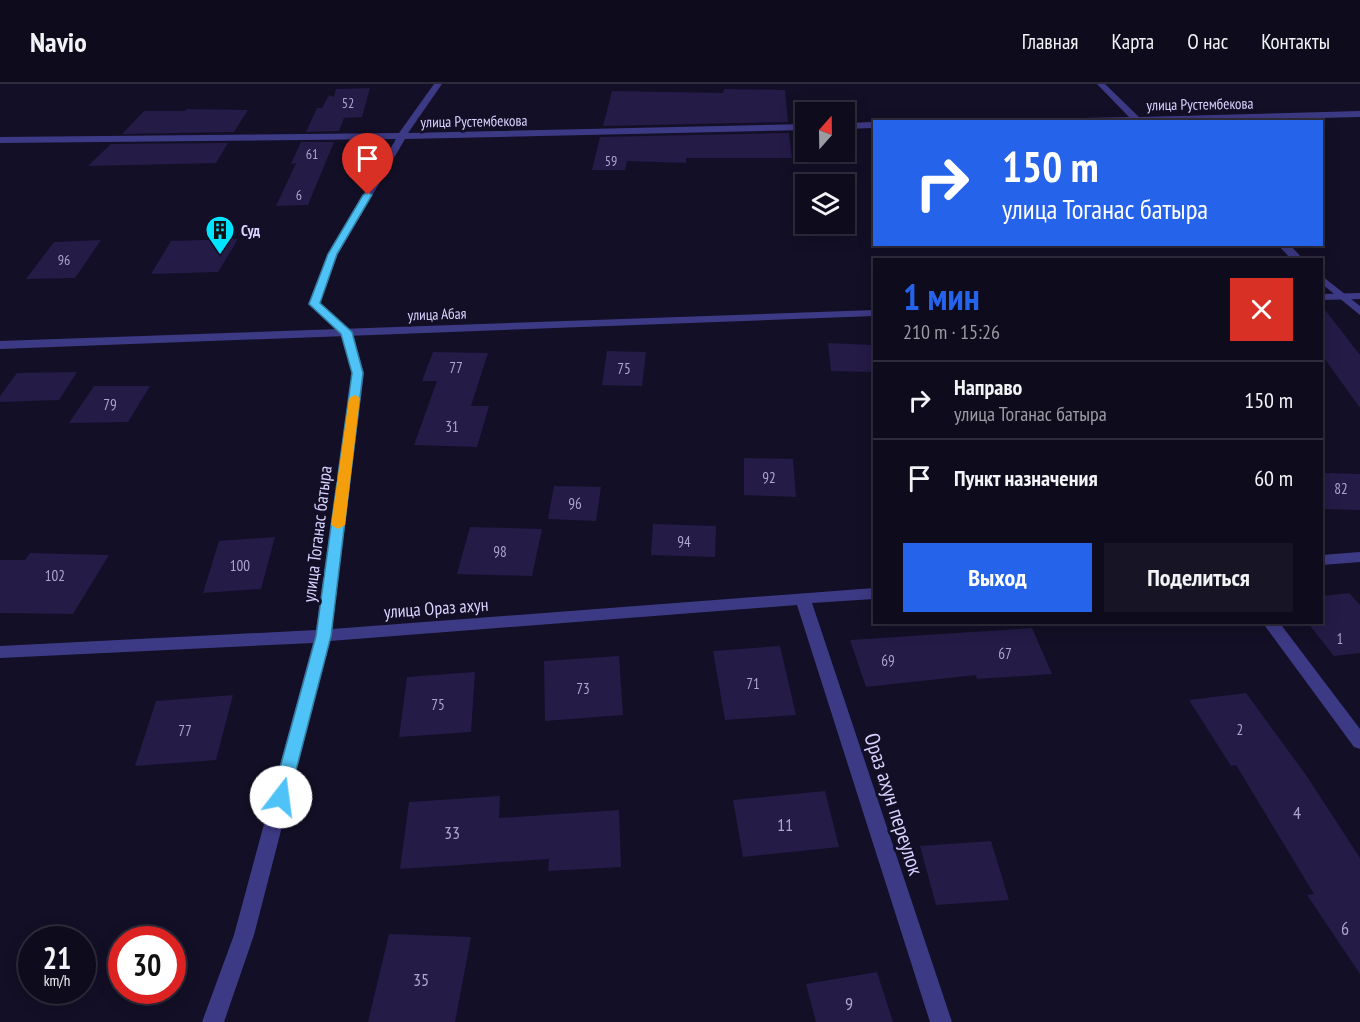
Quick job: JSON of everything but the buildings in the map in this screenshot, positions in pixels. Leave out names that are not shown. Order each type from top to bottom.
[{"type":"street","points":[[346,332],[314,304],[333,254],[402,136],[438,84]]},
{"type":"street","points":[[1101,84],[1138,120]]},
{"type":"street","name":"улица Рустембекова","points":[[1138,120],[1360,114]]},
{"type":"street","points":[[855,126],[873,125]]},
{"type":"street","name":"улица Рустембекова","points":[[0,140],[402,136],[795,127]]},
{"type":"street","points":[[1284,246],[1297,258]]},
{"type":"street","points":[[1323,280],[1360,312]]},
{"type":"street","points":[[1323,297],[1360,296]]},
{"type":"street","name":"улица Абая","points":[[0,345],[873,313]]},
{"type":"street","name":"улица Тоганас батыра","points":[[213,1022],[244,935],[323,636],[358,373],[346,332]]},
{"type":"street","points":[[1323,560],[1360,557]]},
{"type":"street","name":"улица Ораз ахун","points":[[0,652],[323,636],[873,593]]},
{"type":"street","name":"Ораз ахун переулок","points":[[803,599],[941,1022]]},
{"type":"street","points":[[1272,624],[1360,742]]},
{"type":"slow traffic","points":[[338,525],[355,398]]},
{"type":"place","name":"Суд","points":[[220,256]]},
{"type":"route","points":[[281,797],[323,636],[358,373],[346,332],[314,304],[333,254],[368,195]]}]
